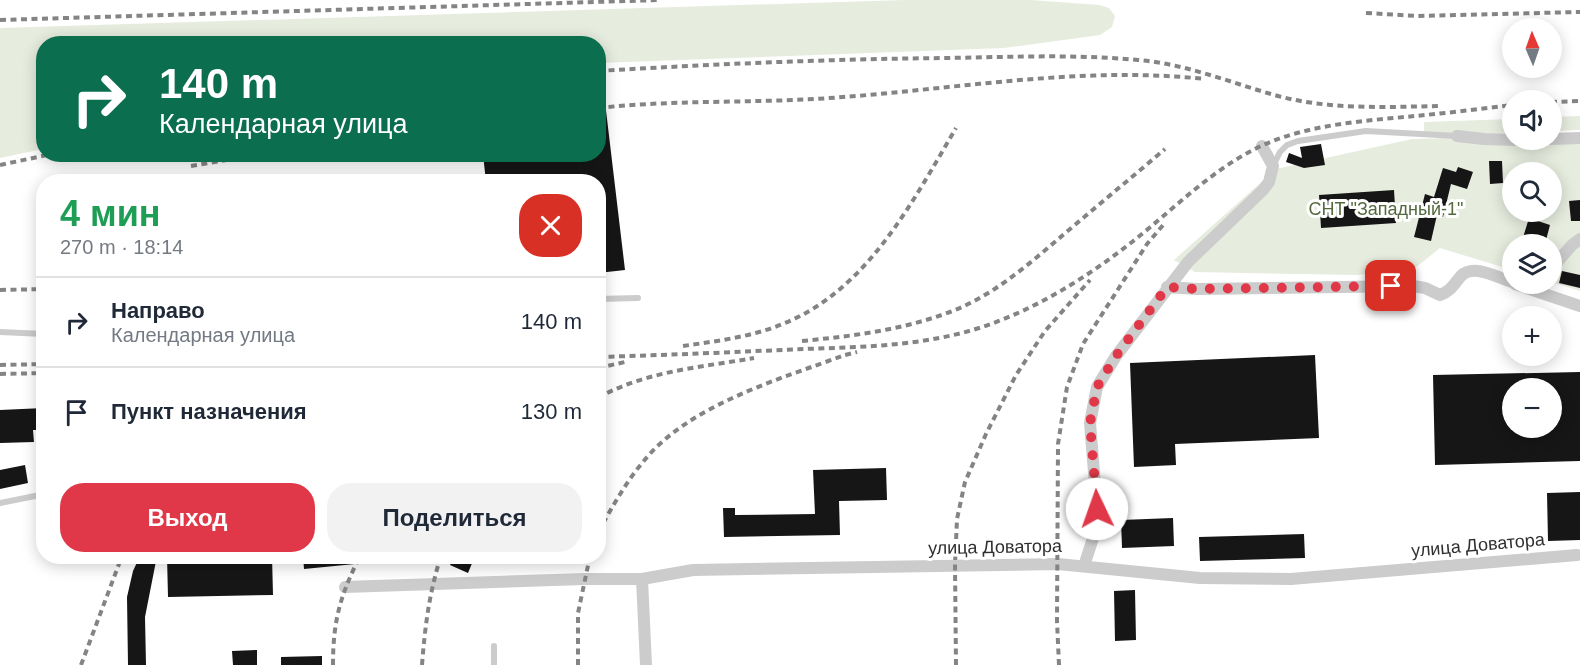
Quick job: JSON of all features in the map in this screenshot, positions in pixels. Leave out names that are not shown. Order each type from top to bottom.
[{"type":"street","points":[[1457,136],[1502,140]]},
{"type":"street","points":[[1562,139],[1580,138]]},
{"type":"street","points":[[1084,566],[1095,532],[1097,509],[1090,423],[1097,387],[1116,356],[1167,287],[1196,254],[1269,182],[1273,166],[1262,146]]},
{"type":"street","points":[[1562,256],[1580,239]]},
{"type":"street","points":[[1167,287],[1197,289],[1413,286],[1425,288],[1440,295],[1455,286],[1462,275],[1470,271],[1480,271],[1502,279]]},
{"type":"street","points":[[1552,294],[1580,306]]},
{"type":"street","name":"улица Доватора","points":[[345,587],[572,579],[642,579],[693,570],[1058,564],[1200,578],[1291,579],[1577,555]]},
{"type":"street","points":[[642,579],[646,665]]},
{"type":"lane","points":[[1273,166],[1280,152],[1287,145],[1298,141],[1366,131],[1457,136]]},
{"type":"lane","points":[[606,299],[638,298]]},
{"type":"lane","points":[[0,332],[36,334]]},
{"type":"lane","points":[[0,503],[36,496]]},
{"type":"lane","points":[[494,646],[494,665]]},
{"type":"green space","points":[[905,0],[1031,0],[1099,5],[1109,8],[1115,16],[1112,27],[1100,35],[1004,48],[606,63],[606,36],[36,36],[36,150],[0,158],[0,28]]},
{"type":"green space","points":[[1580,116],[1580,130],[1562,131],[1562,117]]},
{"type":"green space","points":[[1502,119],[1502,133],[1424,136],[1424,122]]},
{"type":"green space","name":"СНТ \"Западный-1\"","points":[[1580,135],[1580,291],[1562,285],[1562,234],[1502,234],[1502,267],[1440,248],[1415,268],[1357,275],[1195,272],[1174,260],[1276,169],[1412,139],[1502,136],[1502,150],[1562,150],[1562,138]]},
{"type":"building","points":[[606,110],[625,270],[606,272],[606,174],[485,174],[484,162],[606,162]]},
{"type":"building","points":[[1321,144],[1325,165],[1304,168],[1286,162],[1289,153],[1302,158],[1300,147]]},
{"type":"building","points":[[1489,161],[1502,161],[1502,183],[1490,184]]},
{"type":"building","points":[[1458,167],[1473,172],[1467,189],[1451,184],[1443,217],[1437,215],[1431,241],[1414,237],[1425,194],[1434,197],[1443,168],[1456,172]]},
{"type":"building","points":[[1394,190],[1396,223],[1321,228],[1319,195]]},
{"type":"building","points":[[1580,200],[1580,221],[1571,221],[1569,201]]},
{"type":"building","points":[[1528,222],[1550,225],[1548,234],[1524,234]]},
{"type":"building","points":[[1562,271],[1580,275],[1580,288],[1562,284]]},
{"type":"building","points":[[1315,355],[1319,438],[1175,444],[1176,465],[1134,467],[1130,363]]},
{"type":"building","points":[[1580,372],[1580,461],[1435,465],[1433,375]]},
{"type":"building","points":[[36,408],[34,442],[0,443],[0,410]]},
{"type":"building","points":[[25,465],[28,483],[0,489],[0,470]]},
{"type":"building","points":[[886,468],[887,500],[839,501],[840,535],[724,537],[723,508],[735,508],[735,515],[815,514],[813,470]]},
{"type":"building","points":[[1580,492],[1580,540],[1548,541],[1547,493]]},
{"type":"building","points":[[1173,518],[1174,546],[1122,548],[1121,520]]},
{"type":"building","points":[[1304,534],[1305,558],[1200,561],[1199,537]]},
{"type":"building","points":[[136,564],[155,564],[145,617],[146,665],[128,665],[127,597]]},
{"type":"building","points":[[167,564],[272,564],[273,595],[168,597]]},
{"type":"building","points":[[304,564],[355,564],[304,569]]},
{"type":"building","points":[[450,564],[472,564],[468,573]]},
{"type":"building","points":[[1135,590],[1136,640],[1115,641],[1114,591]]},
{"type":"building","points":[[257,650],[257,665],[233,665],[232,651]]},
{"type":"building","points":[[322,656],[322,665],[281,665],[281,657]]},
{"type":"railway","points":[[0,20],[660,0]]},
{"type":"railway","points":[[1366,13],[1417,16],[1580,12]]},
{"type":"railway","points":[[606,71],[860,59],[1090,57],[1174,65],[1278,96],[1318,104],[1359,107],[1440,106]]},
{"type":"railway","points":[[606,107],[659,103],[813,99],[1069,77],[1114,75],[1205,79]]},
{"type":"railway","points":[[1562,102],[1580,101]]},
{"type":"railway","points":[[606,357],[870,346],[914,342],[958,334],[1000,321],[1059,292],[1132,242],[1226,166],[1261,146],[1317,128],[1502,106]]},
{"type":"railway","points":[[683,346],[734,338],[773,328],[814,308],[841,288],[886,240],[905,213],[956,128]]},
{"type":"railway","points":[[802,341],[896,328],[966,305],[996,288],[1024,268],[1165,149]]},
{"type":"railway","points":[[0,165],[36,157]]},
{"type":"railway","points":[[191,166],[215,162]]},
{"type":"railway","points":[[1059,665],[1057,621],[1058,444],[1067,387],[1083,344],[1147,244],[1164,224]]},
{"type":"railway","points":[[956,665],[957,519],[965,482],[1016,375],[1045,331],[1090,280]]},
{"type":"railway","points":[[0,290],[36,289]]},
{"type":"railway","points":[[606,518],[636,470],[662,442],[684,425],[710,409],[764,384],[857,352]]},
{"type":"railway","points":[[606,394],[655,376],[754,358]]},
{"type":"railway","points":[[606,366],[625,362]]},
{"type":"railway","points":[[0,365],[36,364]]},
{"type":"railway","points":[[0,374],[36,373]]},
{"type":"railway","points":[[81,665],[119,564]]},
{"type":"railway","points":[[333,665],[336,622],[347,584],[356,564]]},
{"type":"railway","points":[[422,665],[428,610],[439,564]]},
{"type":"railway","points":[[578,665],[578,613],[588,564]]},
{"type":"route","points":[[1097,509],[1090,423],[1097,387],[1116,356],[1167,287],[1197,289],[1391,286]]}]
